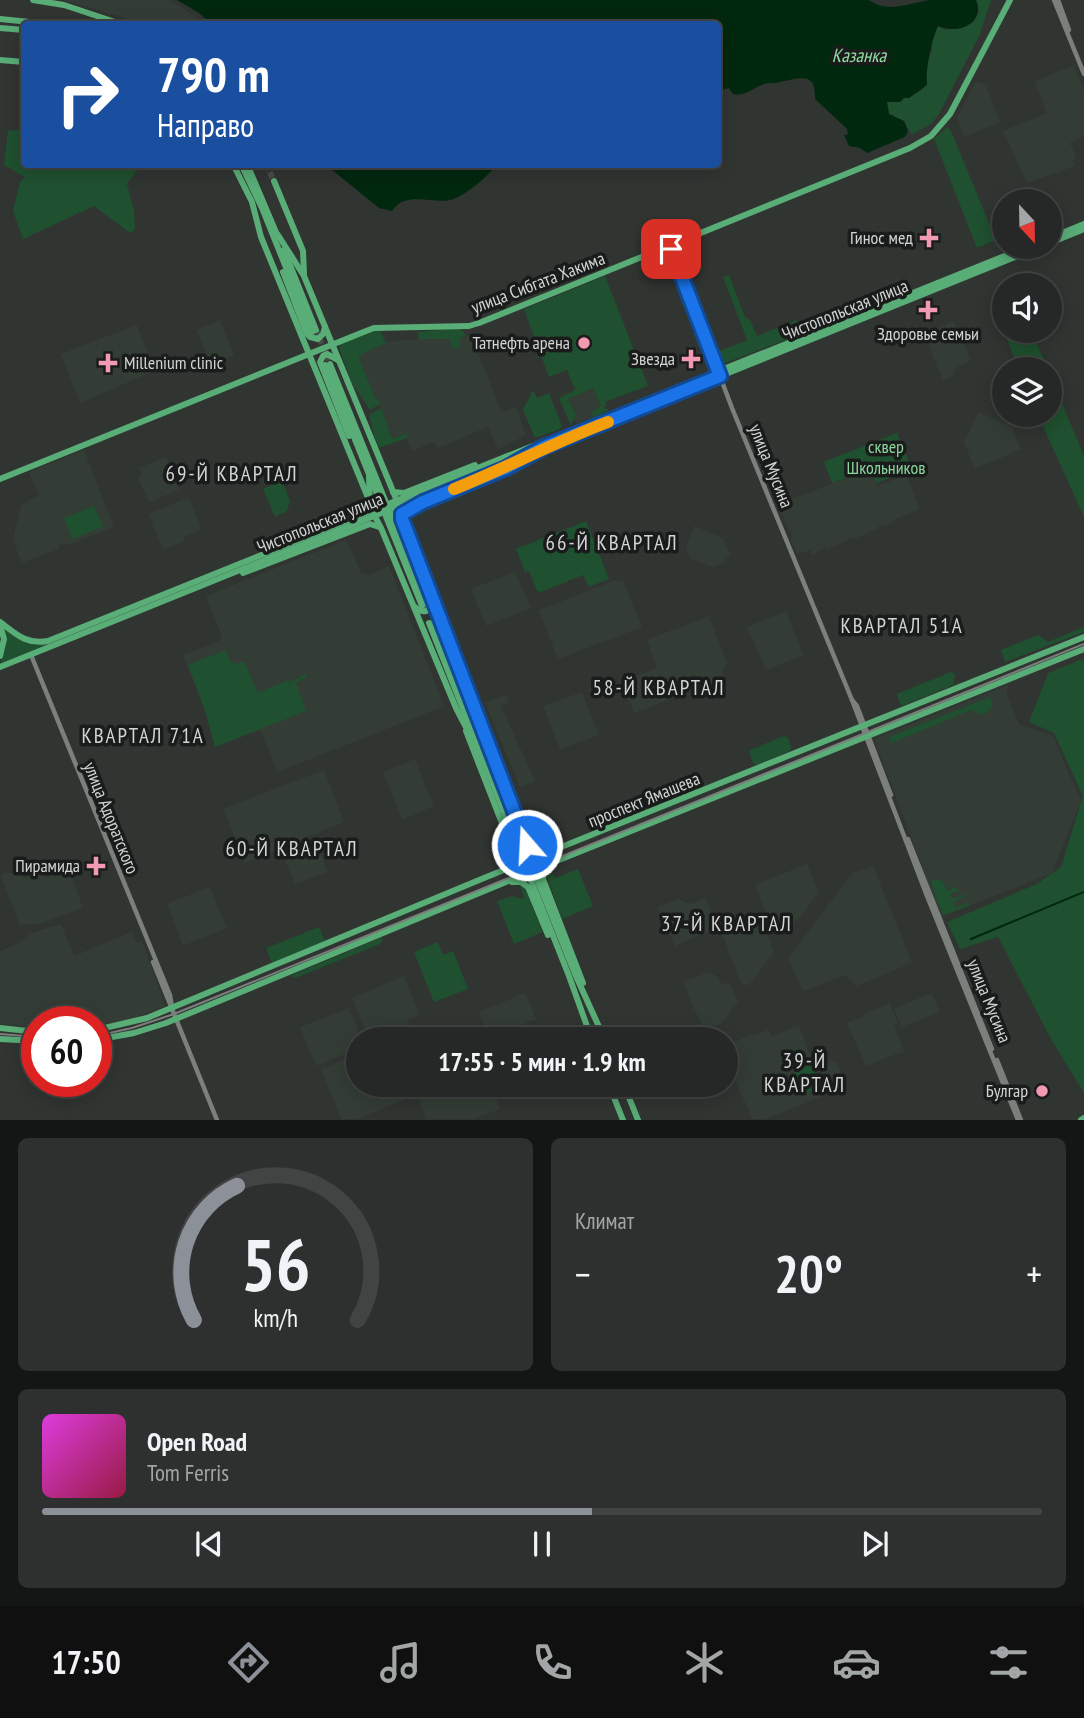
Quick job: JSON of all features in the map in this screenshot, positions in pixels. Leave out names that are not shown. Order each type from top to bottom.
[{"type":"main road","points":[[33,0],[64,5],[112,21]]},
{"type":"main road","name":"улица Сибгата Хакима","points":[[0,477],[373,326],[472,322],[907,146],[928,133],[950,108],[1009,0]]},
{"type":"main road","points":[[0,19],[21,21]]},
{"type":"main road","points":[[0,28],[21,30]]},
{"type":"main road","points":[[0,60],[21,62]]},
{"type":"main road","points":[[235,168],[255,211]]},
{"type":"main road","points":[[246,168],[278,235],[314,331],[246,168]]},
{"type":"main road","points":[[274,181],[303,251],[304,276]]},
{"type":"main road","points":[[256,195],[257,226],[332,413],[464,724],[511,846],[515,860],[505,870]]},
{"type":"main road","points":[[269,227],[279,263],[310,338],[320,337],[325,325]]},
{"type":"main road","points":[[1062,235],[1084,227]]},
{"type":"main road","points":[[278,235],[304,276],[333,343],[527,841],[535,852],[545,855]]},
{"type":"main road","name":"Чистопольская улица","points":[[0,624],[22,639],[48,642],[540,449],[998,259]]},
{"type":"main road","name":"Чистопольская улица","points":[[431,490],[530,446],[1010,259]]},
{"type":"main road","points":[[286,296],[295,303]]},
{"type":"main road","points":[[340,361],[330,354],[324,355],[320,360],[351,439],[364,454]]},
{"type":"main road","points":[[328,364],[425,605]]},
{"type":"main road","points":[[332,413],[335,403]]},
{"type":"main road","points":[[364,426],[364,454]]},
{"type":"main road","points":[[372,474],[392,491],[404,493],[499,455],[530,446]]},
{"type":"main road","points":[[402,519],[404,512],[423,502],[506,468],[540,449]]},
{"type":"main road","points":[[235,567],[242,561],[365,508],[369,502],[372,474]]},
{"type":"main road","points":[[417,488],[414,496],[419,502],[423,502]]},
{"type":"main road","points":[[351,514],[360,520],[358,528]]},
{"type":"main road","points":[[217,580],[271,564],[358,528],[372,524],[381,528]]},
{"type":"main road","name":"Чистопольская улица","points":[[0,667],[217,580],[342,526]]},
{"type":"main road","points":[[414,606],[421,612],[427,611],[431,608],[433,598]]},
{"type":"main road","points":[[425,631],[425,624],[430,619],[437,618],[444,624]]},
{"type":"main road","points":[[511,822],[479,750],[432,622],[480,736],[587,1027]]},
{"type":"main road","name":"Чистопольская улица","points":[[0,624],[4,639],[0,656]]},
{"type":"main road","name":"проспект Ямашева","points":[[112,1027],[131,1023],[172,1007],[1084,637]]},
{"type":"main road","name":"проспект Ямашева","points":[[112,1037],[134,1033],[176,1018],[548,864],[1084,649]]},
{"type":"main road","points":[[476,709],[480,736]]},
{"type":"main road","points":[[464,724],[479,750]]},
{"type":"main road","points":[[511,846],[518,851],[523,850],[527,841]]},
{"type":"main road","points":[[548,864],[543,876],[590,1004]]},
{"type":"main road","points":[[507,882],[525,883],[580,1008]]},
{"type":"main road","points":[[533,898],[536,888],[543,888],[548,892]]},
{"type":"main road","points":[[547,913],[600,1027]]},
{"type":"main road","points":[[0,1028],[21,1030]]},
{"type":"main road","points":[[0,1039],[21,1040]]},
{"type":"main road","points":[[614,1097],[623,1119]]},
{"type":"main road","points":[[628,1097],[638,1119]]},
{"type":"street","points":[[1056,0],[1084,67]]},
{"type":"street","points":[[1056,0],[1084,74]]},
{"type":"street","name":"улица Мусина","points":[[669,244],[719,374],[852,700],[857,705],[1019,1119]]},
{"type":"street","name":"улица Адоратского","points":[[30,654],[170,995],[176,1018],[217,1119]]},
{"type":"shaded area","points":[[63,0],[169,0],[201,21],[132,21]]},
{"type":"shaded area","points":[[1074,65],[1084,90],[1084,136],[1070,143],[1077,158],[1072,160],[1075,166],[1027,183],[1003,131],[1047,113],[1035,81]]},
{"type":"shaded area","points":[[976,82],[986,85],[1000,122],[964,137],[957,117]]},
{"type":"shaded area","points":[[220,320],[234,355],[210,364],[197,330]]},
{"type":"shaded area","points":[[954,321],[970,359],[968,363],[957,367],[953,376],[943,381],[929,346],[936,329]]},
{"type":"shaded area","name":"Millenium clinic","points":[[137,325],[154,371],[80,403],[61,354]]},
{"type":"shaded area","points":[[470,334],[502,412],[516,407],[526,435],[498,449],[488,427],[437,448],[434,442],[412,451],[406,436],[392,439],[360,354],[390,341],[419,339],[450,339],[454,349],[459,340]]},
{"type":"shaded area","points":[[593,388],[601,406],[592,412],[592,417],[577,423],[574,421],[576,413],[568,399]]},
{"type":"shaded area","points":[[979,412],[992,418],[992,427],[1012,427],[1021,449],[975,469],[964,442]]},
{"type":"shaded area","points":[[84,450],[114,527],[68,545],[58,544],[59,549],[22,563],[13,540],[21,505],[39,495],[29,472]]},
{"type":"shaded area","points":[[166,457],[179,490],[149,502],[138,478],[142,476],[139,468]]},
{"type":"shaded area","points":[[870,468],[878,486],[906,475],[920,509],[893,520],[894,523],[877,527],[827,550],[826,547],[812,555],[810,550],[797,554],[778,505]]},
{"type":"shaded area","points":[[187,498],[202,529],[183,537],[185,541],[163,550],[148,514]]},
{"type":"shaded area","points":[[694,526],[723,538],[731,556],[725,558],[726,562],[713,567],[690,558],[686,547]]},
{"type":"shaded area","points":[[346,540],[362,574],[368,575],[389,566],[444,706],[278,772],[260,730],[215,747],[205,710],[183,655],[220,641],[222,637],[206,596]]},
{"type":"shaded area","points":[[515,572],[531,608],[486,626],[471,589]]},
{"type":"shaded area","points":[[616,580],[623,581],[642,627],[558,659],[539,610]]},
{"type":"shaded area","points":[[786,611],[803,655],[766,670],[747,627]]},
{"type":"shaded area","points":[[709,616],[727,663],[722,673],[723,679],[634,713],[621,682],[657,668],[647,640]]},
{"type":"shaded area","points":[[1008,685],[1007,695],[1019,724],[1053,736],[1081,801],[1052,873],[941,917],[874,739]]},
{"type":"shaded area","points":[[582,692],[599,735],[560,749],[543,706]]},
{"type":"shaded area","points":[[506,695],[509,703],[501,706],[535,781],[520,787],[485,703]]},
{"type":"shaded area","points":[[415,759],[434,806],[402,820],[383,772]]},
{"type":"shaded area","points":[[324,770],[344,822],[245,863],[223,809]]},
{"type":"shaded area","points":[[315,842],[328,871],[295,885],[283,855]]},
{"type":"shaded area","points":[[807,864],[819,892],[798,920],[777,928],[775,923],[771,925],[755,885]]},
{"type":"shaded area","points":[[68,866],[83,908],[39,924],[20,925],[1,877],[3,874],[10,872],[27,878],[38,874],[44,876]]},
{"type":"shaded area","points":[[873,866],[912,963],[856,986],[846,975],[803,991],[788,958],[853,873]]},
{"type":"shaded area","points":[[210,887],[227,928],[183,946],[167,904]]},
{"type":"shaded area","points":[[706,898],[717,928],[675,946],[657,907],[679,899],[690,904]]},
{"type":"shaded area","points":[[759,912],[774,952],[749,985],[741,984],[721,931],[731,923]]},
{"type":"shaded area","points":[[61,924],[74,956],[132,932],[137,943],[142,941],[165,1006],[132,1019],[112,1023],[112,1006],[21,1006],[21,1026],[0,1024],[0,951],[19,943],[31,933]]},
{"type":"shaded area","points":[[709,972],[718,977],[722,984],[730,983],[738,1002],[721,1024],[702,1027],[683,982]]},
{"type":"shaded area","points":[[404,976],[420,1015],[408,1020],[410,1027],[364,1027],[352,998]]},
{"type":"shaded area","points":[[525,993],[536,1019],[515,1027],[485,1027],[479,1012]]},
{"type":"shaded area","points":[[932,993],[940,1012],[902,1027],[894,1009]]},
{"type":"shaded area","points":[[890,1003],[898,1023],[894,1025],[904,1051],[866,1066],[847,1023]]},
{"type":"shaded area","points":[[349,1008],[356,1027],[346,1027],[346,1053],[316,1066],[300,1027]]},
{"type":"shaded area","points":[[799,1026],[817,1074],[825,1071],[822,1063],[837,1062],[846,1087],[766,1119],[752,1119],[738,1086],[738,1040],[768,1030],[771,1036]]},
{"type":"shaded area","points":[[346,1059],[346,1097],[409,1098],[357,1119],[341,1119],[321,1069]]},
{"type":"shaded area","points":[[420,1097],[496,1097],[500,1109],[473,1119],[427,1119]]},
{"type":"green space","points":[[976,0],[991,0],[980,34],[939,114],[932,123],[912,135],[904,121],[889,114],[887,102],[900,102],[923,89],[927,82],[926,67],[932,50],[931,41],[938,26],[946,30],[979,13]]},
{"type":"green space","points":[[947,127],[951,131],[992,230],[992,242],[977,248],[934,139]]},
{"type":"green space","points":[[21,129],[21,168],[139,168],[127,184],[134,211],[135,229],[130,233],[94,206],[23,239],[13,211],[20,182],[25,177],[4,165],[8,131]]},
{"type":"green space","points":[[729,275],[745,317],[750,320],[757,336],[796,320],[798,324],[807,322],[809,331],[720,365],[715,354],[717,352],[747,340],[723,277]]},
{"type":"green space","name":"Татнефть арена","points":[[605,276],[648,386],[605,402],[604,408],[609,410],[593,418],[592,412],[601,406],[593,388],[568,399],[576,414],[571,426],[559,398],[575,390],[567,370],[549,377],[524,309]]},
{"type":"green space","points":[[460,328],[466,335],[459,340],[461,346],[453,349],[449,339],[419,339],[417,332]]},
{"type":"green space","points":[[380,330],[386,343],[361,354],[359,358],[380,404],[370,410],[352,383],[339,348],[342,342]]},
{"type":"green space","points":[[1008,343],[1036,343],[1043,357],[1014,357]]},
{"type":"green space","points":[[533,390],[537,398],[549,393],[562,426],[535,438],[523,410]]},
{"type":"green space","points":[[1062,404],[1084,456],[1084,517],[1043,427],[1062,427]]},
{"type":"green space","points":[[381,408],[392,439],[408,435],[407,438],[379,448],[369,415]]},
{"type":"green space","name":"сквер Школьников","points":[[897,433],[912,469],[877,483],[870,468],[832,483],[824,462]]},
{"type":"green space","points":[[282,481],[290,501],[287,511],[275,517],[263,489]]},
{"type":"green space","points":[[94,506],[103,527],[72,539],[64,518]]},
{"type":"green space","points":[[586,521],[609,579],[589,587],[583,575],[541,592],[537,591],[529,571],[525,572],[516,549]]},
{"type":"green space","points":[[1084,627],[1084,632],[1005,662],[1001,650],[1038,635],[1048,642]]},
{"type":"green space","points":[[4,629],[28,644],[48,645],[0,664],[6,644]]},
{"type":"green space","points":[[226,650],[231,662],[235,664],[244,661],[257,691],[260,692],[291,679],[288,684],[305,674],[307,677],[296,683],[306,711],[215,747],[188,665]]},
{"type":"green space","points":[[1080,660],[1084,661],[1084,1093],[1051,1039],[998,937],[960,949],[947,922],[1037,884],[1061,867],[1083,796],[1054,733],[1029,722],[1048,673]]},
{"type":"green space","points":[[951,672],[955,674],[953,685],[901,706],[897,694]]},
{"type":"green space","points":[[990,697],[993,706],[987,713],[980,714],[971,710],[892,743],[889,737]]},
{"type":"green space","points":[[784,736],[788,738],[790,751],[757,765],[753,763],[750,750]]},
{"type":"green space","points":[[578,869],[593,906],[562,919],[546,874],[551,870],[555,878]]},
{"type":"green space","points":[[934,879],[943,881],[947,891],[953,889],[953,886],[960,890],[950,894],[952,899],[966,894],[953,902],[955,907],[968,903],[969,906],[943,915],[931,883]]},
{"type":"green space","points":[[520,885],[524,886],[543,932],[514,944],[497,901],[512,896],[524,898]]},
{"type":"green space","points":[[319,927],[325,941],[272,963],[266,948]]},
{"type":"green space","points":[[380,938],[383,940],[380,944],[295,978],[290,976]]},
{"type":"green space","points":[[438,942],[443,955],[453,951],[468,989],[434,1002],[414,952]]},
{"type":"green space","points":[[798,1049],[809,1061],[816,1078],[817,1089],[807,1093],[803,1090],[790,1060],[792,1051]]},
{"type":"water","name":"Казанка","points":[[177,0],[869,0],[891,7],[930,0],[976,0],[978,8],[977,15],[968,25],[953,29],[938,26],[930,55],[927,85],[900,102],[887,102],[889,114],[904,121],[908,131],[905,137],[867,153],[860,148],[849,146],[844,135],[848,134],[847,129],[815,99],[815,90],[810,80],[800,78],[766,83],[741,94],[733,94],[729,88],[721,90],[721,21],[208,21]]},
{"type":"water","points":[[330,168],[494,168],[477,184],[454,199],[413,199],[398,204],[392,211],[379,208]]},
{"type":"waterway","points":[[971,939],[1084,892]]},
{"type":"tunnel","points":[[268,168],[274,181]]},
{"type":"tunnel","points":[[316,330],[330,364]]},
{"type":"tram line","points":[[112,1032],[174,1014],[1084,644]]},
{"type":"tram line","points":[[0,1034],[21,1036]]},
{"type":"slow traffic","points":[[454,489],[506,468],[544,447],[608,422]]},
{"type":"place","name":"Гинос мед","points":[[929,238]]},
{"type":"place","name":"Здоровье семьи","points":[[928,310]]},
{"type":"place","name":"Татнефть арена","points":[[584,343]]},
{"type":"place","name":"Звезда","points":[[691,359]]},
{"type":"place","name":"Millenium clinic","points":[[108,363]]},
{"type":"place","name":"Пирамида","points":[[96,866]]},
{"type":"place","name":"Булгар","points":[[1042,1091]]},
{"type":"district","name":"69-Й КВАРТАЛ","points":[[232,474]]},
{"type":"district","name":"66-Й КВАРТАЛ","points":[[612,543]]},
{"type":"district","name":"КВАРТАЛ 51А","points":[[902,626]]},
{"type":"district","name":"58-Й КВАРТАЛ","points":[[659,688]]},
{"type":"district","name":"КВАРТАЛ 71А","points":[[143,736]]},
{"type":"district","name":"60-Й КВАРТАЛ","points":[[292,849]]},
{"type":"district","name":"37-Й КВАРТАЛ","points":[[727,924]]},
{"type":"district","name":"39-Й КВАРТАЛ","points":[[805,1073]]},
{"type":"route","points":[[527,845],[402,514],[409,508],[506,468],[544,447],[720,376],[671,249]]}]
